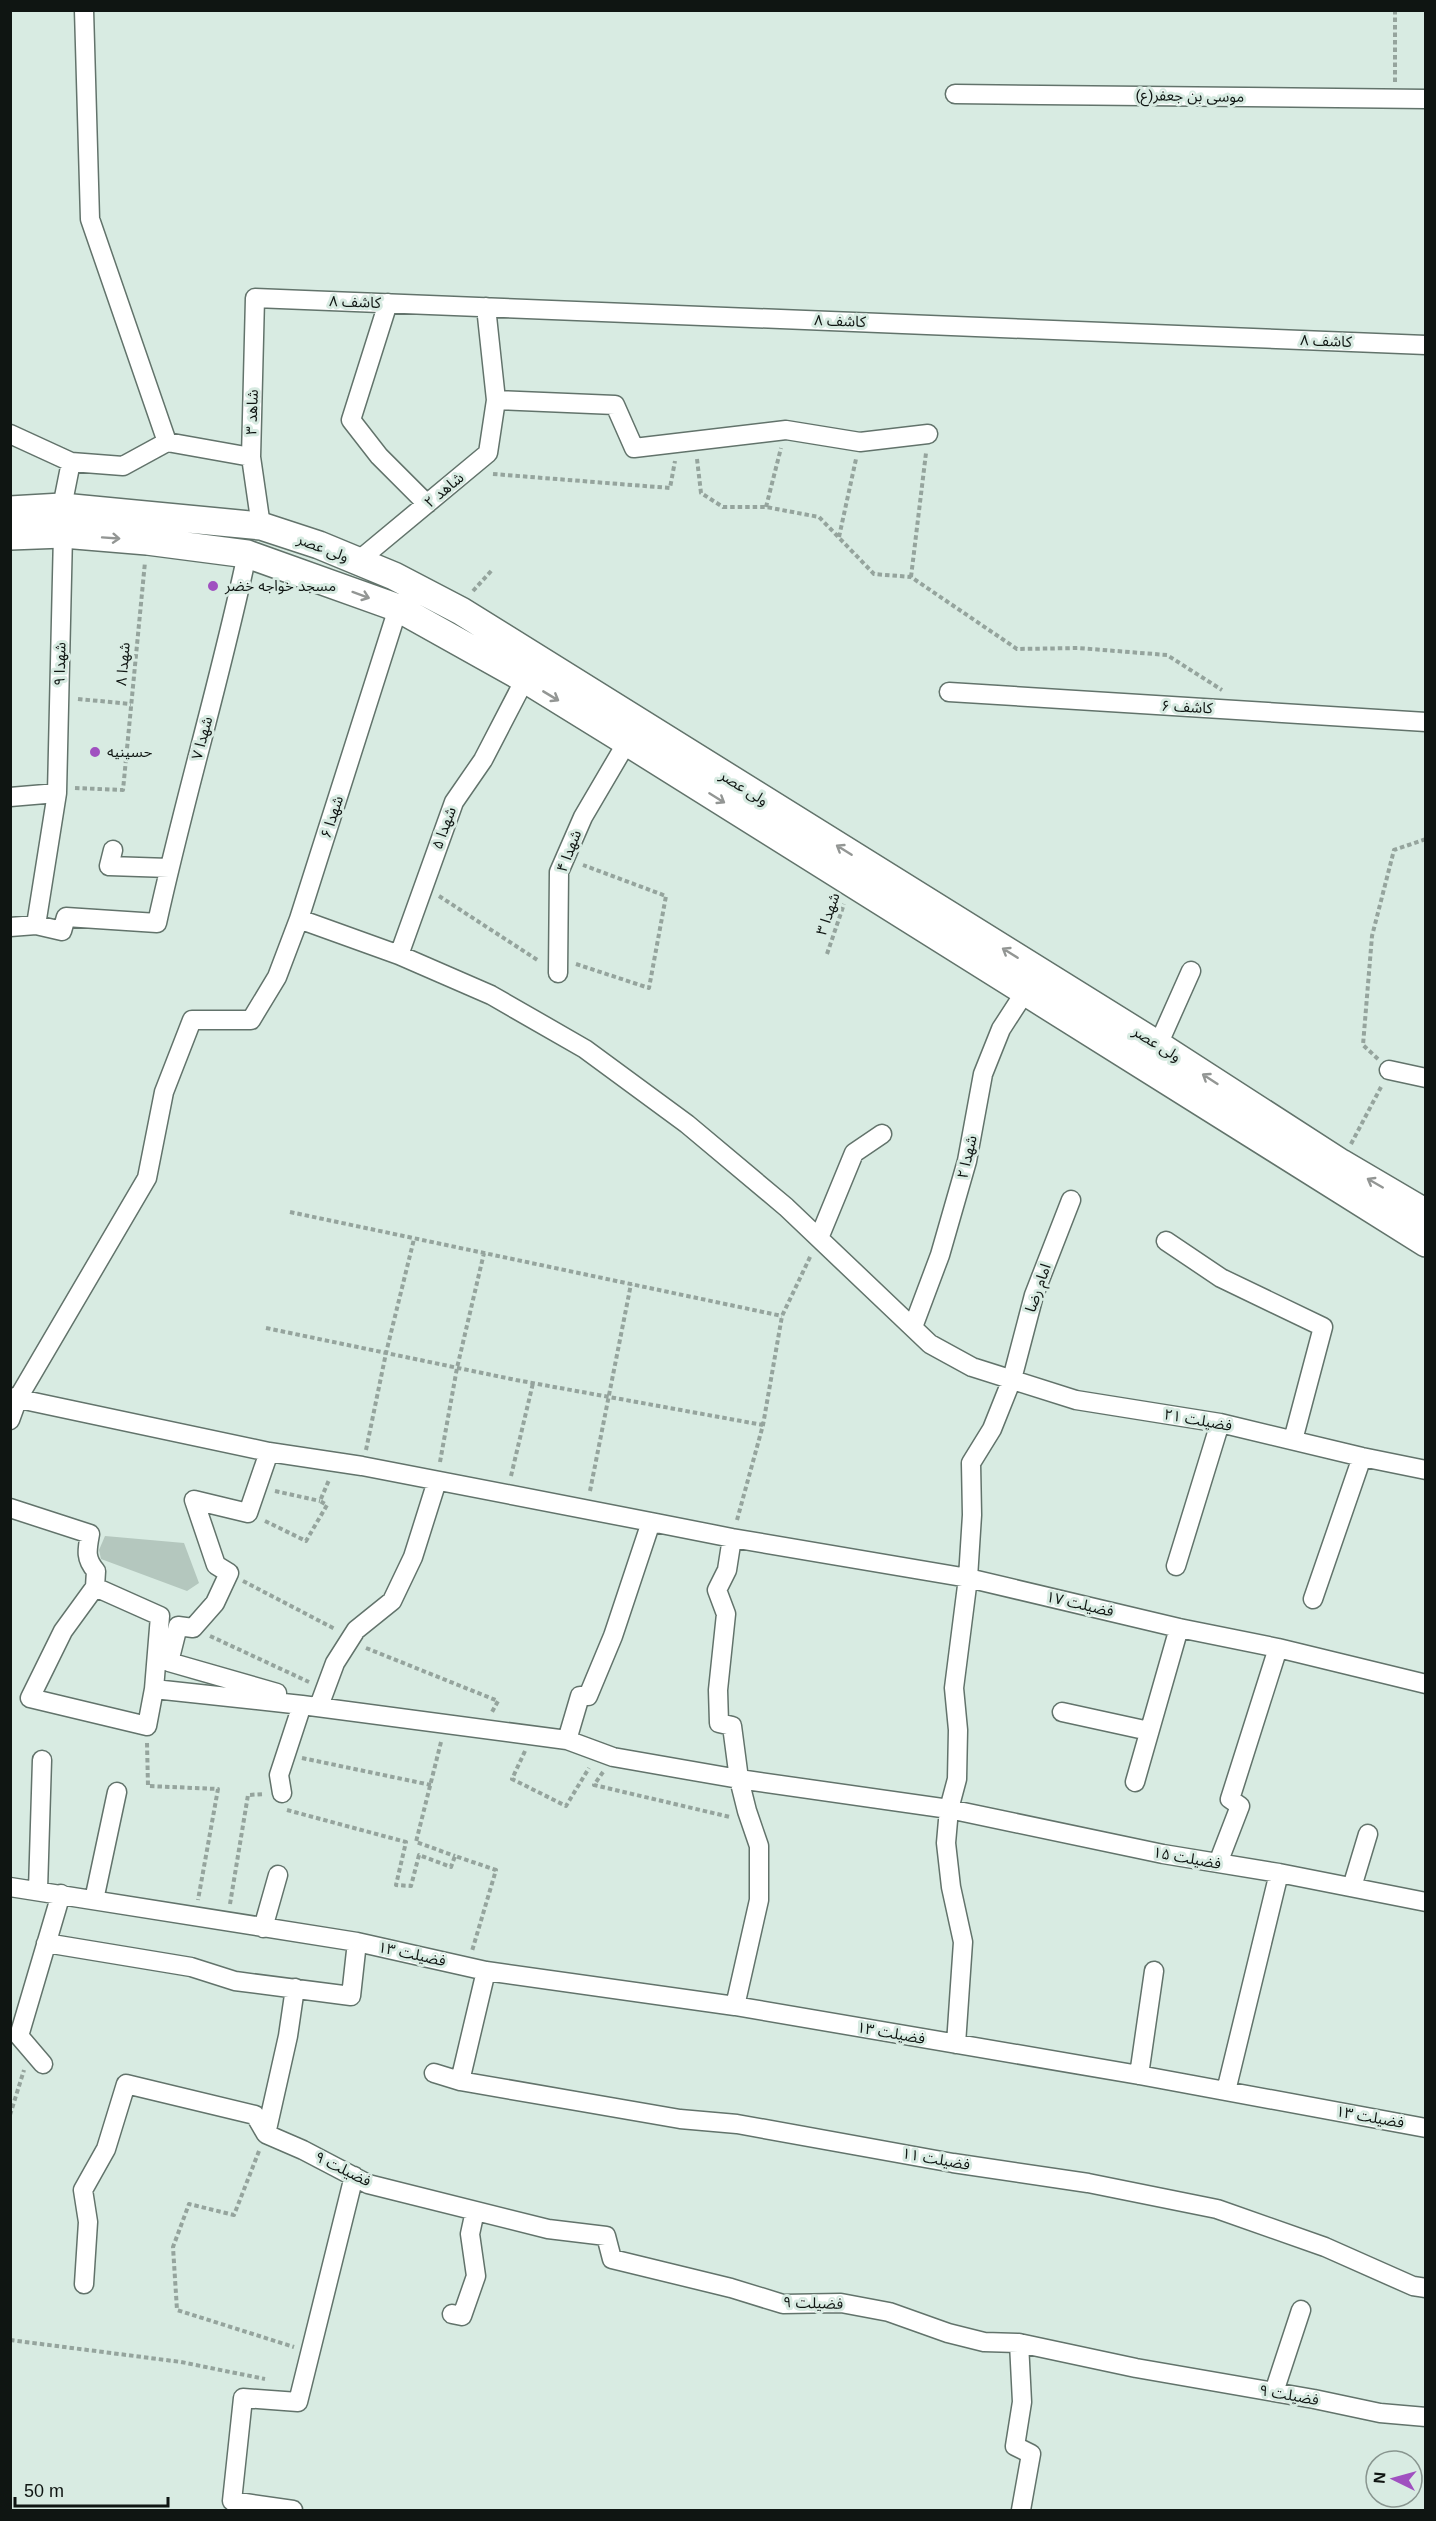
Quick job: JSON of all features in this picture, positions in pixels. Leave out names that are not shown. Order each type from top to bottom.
[{"type":"main road","name":"ولی عصر","points":[[10,510],[62,507],[261,526],[394,576],[461,611],[1032,981],[1425,1243]]},
{"type":"main road","name":"ولی عصر","points":[[10,536],[63,534],[147,540],[247,554],[398,608],[525,679],[851,881],[1032,981],[1158,1045],[1341,1163],[1425,1213]]},
{"type":"street","points":[[84,10],[90,219],[167,442]]},
{"type":"street","name":"موسی بن جعفر(ع)","points":[[955,94],[1425,99]]},
{"type":"street","name":"کاشف ۸","points":[[255,298],[1425,345]]},
{"type":"street","name":"شاهد ۳","points":[[255,298],[251,457],[261,526]]},
{"type":"street","points":[[388,303],[351,420],[379,456],[427,504]]},
{"type":"street","name":"شاهد ۲","points":[[358,561],[488,453],[496,400],[486,307]]},
{"type":"street","points":[[496,400],[615,405],[634,448],[786,430],[860,442],[928,434]]},
{"type":"street","points":[[10,434],[72,462],[123,466],[167,442],[251,457]]},
{"type":"street","points":[[62,507],[72,462]]},
{"type":"street","name":"شهدا ۹","points":[[36,925],[62,790],[63,534]]},
{"type":"street","name":"شهدا ۷","points":[[36,925],[62,931],[66,917],[157,922],[231,627],[247,554]]},
{"type":"street","name":"شهدا ۶","points":[[14,1397],[147,1178],[164,1092],[192,1020],[251,1020],[277,977],[299,919],[398,608]]},
{"type":"street","name":"شهدا ۵","points":[[399,955],[454,802],[483,760],[525,679]]},
{"type":"street","name":"کاشف ۶","points":[[949,692],[1425,722]]},
{"type":"street","name":"شهدا ۴","points":[[558,965],[559,872],[583,818],[627,742]]},
{"type":"street","points":[[10,797],[62,790]]},
{"type":"street","points":[[113,850],[109,866],[169,868]]},
{"type":"street","name":"فضیلت ۲۱","points":[[299,919],[399,955],[491,995],[585,1049],[687,1124],[819,1238],[930,1344],[972,1367],[1077,1400],[1220,1423],[1425,1470]]},
{"type":"street","points":[[10,927],[36,925]]},
{"type":"street","points":[[1158,1045],[1191,971]]},
{"type":"street","name":"شهدا ۲","points":[[913,1327],[940,1255],[968,1161],[983,1074],[1001,1029],[1032,981]]},
{"type":"street","points":[[1389,1070],[1425,1078]]},
{"type":"street","points":[[819,1238],[854,1153],[882,1134]]},
{"type":"street","name":"امام رضا","points":[[956,2044],[963,1942],[951,1887],[946,1843],[949,1809],[957,1779],[958,1730],[954,1688],[968,1578],[972,1515],[971,1463],[992,1429],[1012,1379],[1034,1295],[1071,1200]]},
{"type":"street","points":[[1166,1241],[1221,1278],[1323,1327],[1293,1440]]},
{"type":"street","points":[[10,1420],[14,1397]]},
{"type":"street","name":"فضیلت ۱۷","points":[[14,1397],[269,1452],[362,1466],[732,1538],[968,1578],[1179,1628],[1278,1648],[1425,1684]]},
{"type":"street","points":[[1176,1566],[1220,1423]]},
{"type":"street","points":[[269,1452],[248,1513],[194,1500],[216,1565],[229,1573],[215,1603],[193,1628],[178,1626],[169,1662],[319,1702]]},
{"type":"street","points":[[1313,1599],[1362,1457]]},
{"type":"street","points":[[282,1793],[279,1775],[285,1754],[319,1702],[335,1663],[356,1630],[392,1602],[413,1557],[437,1481]]},
{"type":"street","points":[[10,1508],[90,1534],[86,1554],[90,1565],[96,1571],[95,1587],[63,1630],[30,1698],[147,1726],[154,1689],[160,1616],[95,1587]]},
{"type":"street","points":[[567,1740],[580,1696],[588,1696],[613,1636],[651,1522]]},
{"type":"street","points":[[732,1538],[727,1570],[717,1590],[726,1614],[718,1690],[718,1714],[719,1723],[732,1726],[739,1779],[759,1846],[759,1900],[735,2006]]},
{"type":"street","points":[[1135,1782],[1179,1628]]},
{"type":"street","points":[[1218,1863],[1240,1806],[1230,1799],[1278,1648]]},
{"type":"street","points":[[154,1689],[319,1702]]},
{"type":"street","name":"فضیلت ۱۵","points":[[319,1702],[446,1724],[567,1740],[606,1754],[739,1779],[949,1809],[1163,1854],[1279,1873],[1425,1902]]},
{"type":"street","points":[[1062,1712],[1149,1731]]},
{"type":"street","points":[[38,1890],[42,1760]]},
{"type":"street","points":[[94,1900],[117,1792]]},
{"type":"street","points":[[1352,1887],[1368,1834]]},
{"type":"street","points":[[1226,2091],[1279,1873]]},
{"type":"street","points":[[263,1928],[278,1875]]},
{"type":"street","name":"فضیلت ۱۳","points":[[10,1887],[357,1942],[486,1971],[735,2006],[1139,2075],[1425,2128]]},
{"type":"street","points":[[43,2064],[19,2036],[61,1894]]},
{"type":"street","points":[[46,1943],[191,1967],[235,1981],[351,1996],[357,1942]]},
{"type":"street","points":[[460,2081],[486,1971]]},
{"type":"street","points":[[1139,2075],[1154,1971]]},
{"type":"street","points":[[266,2134],[288,2036],[295,1988]]},
{"type":"street","name":"فضیلت ۱۱","points":[[434,2073],[460,2081],[680,2119],[736,2124],[953,2163],[1088,2183],[1217,2209],[1325,2247],[1413,2286],[1425,2288]]},
{"type":"street","points":[[84,2284],[88,2222],[83,2190],[106,2149],[126,2084],[255,2115],[266,2134]]},
{"type":"street","name":"فضیلت ۹","points":[[266,2134],[303,2150],[368,2184],[548,2229],[606,2236],[612,2259],[731,2288],[783,2304],[841,2303],[889,2312],[948,2333],[984,2342],[1019,2343],[1136,2368],[1380,2413],[1425,2417]]},
{"type":"street","points":[[293,2511],[232,2501],[243,2398],[298,2403],[354,2176]]},
{"type":"street","points":[[452,2314],[462,2316],[476,2276],[470,2234],[475,2211]]},
{"type":"street","points":[[1274,2392],[1301,2310]]},
{"type":"street","points":[[1019,2343],[1022,2402],[1015,2446],[1031,2454],[1021,2511]]},
{"type":"path","points":[[1395,10],[1395,99]]},
{"type":"path","points":[[766,507],[786,430]]},
{"type":"path","points":[[910,577],[928,434]]},
{"type":"path","points":[[465,472],[670,488],[687,442]]},
{"type":"path","points":[[687,442],[701,493],[723,507],[766,507],[819,517],[874,574],[910,577],[1017,649],[1078,648],[1167,655],[1256,711]]},
{"type":"path","points":[[839,538],[860,442]]},
{"type":"path","name":"شهدا ۸","points":[[62,790],[123,790],[147,540]]},
{"type":"path","points":[[74,699],[131,704]]},
{"type":"path","points":[[1341,1163],[1389,1070],[1363,1045],[1372,936],[1394,849],[1425,839]]},
{"type":"path","points":[[424,886],[558,965],[649,988],[666,896],[565,859]]},
{"type":"path","name":"شهدا ۳","points":[[827,954],[851,881]]},
{"type":"path","points":[[290,1212],[782,1316]]},
{"type":"path","points":[[732,1538],[763,1425],[782,1316],[819,1238]]},
{"type":"path","points":[[362,1466],[386,1353],[414,1239]]},
{"type":"path","points":[[437,1481],[457,1368],[484,1253]]},
{"type":"path","points":[[586,1510],[631,1284]]},
{"type":"path","points":[[266,1328],[533,1383],[763,1425]]},
{"type":"path","points":[[507,1494],[533,1383]]},
{"type":"path","points":[[320,1501],[338,1462]]},
{"type":"path","points":[[248,1513],[306,1541],[327,1504],[257,1487]]},
{"type":"path","points":[[229,1573],[350,1639],[498,1701],[484,1729]]},
{"type":"path","points":[[193,1628],[319,1702]]},
{"type":"path","points":[[446,1724],[416,1842],[496,1870],[467,1966]]},
{"type":"path","points":[[147,1726],[148,1786],[218,1789],[198,1901],[208,1903]]},
{"type":"path","points":[[532,1736],[512,1779],[566,1806],[606,1754]]},
{"type":"path","points":[[285,1754],[430,1785]]},
{"type":"path","points":[[606,1754],[594,1785],[740,1820]]},
{"type":"path","points":[[219,1905],[230,1907],[248,1795],[282,1793],[287,1810],[406,1842],[396,1885],[411,1886],[419,1855],[451,1867],[455,1856]]},
{"type":"path","points":[[10,2115],[30,2049]]},
{"type":"path","points":[[266,2134],[234,2215],[189,2204],[173,2247],[177,2310],[296,2347],[293,2356]]},
{"type":"path","points":[[10,2340],[181,2362],[273,2380]]},
{"type":"building","points":[[105,1536],[184,1543],[199,1583],[187,1591],[101,1559],[99,1550]]},
{"type":"place","name":"مسجد خواجه خضر","points":[[213,586]]},
{"type":"place","name":"حسینیه","points":[[95,752]]}]
